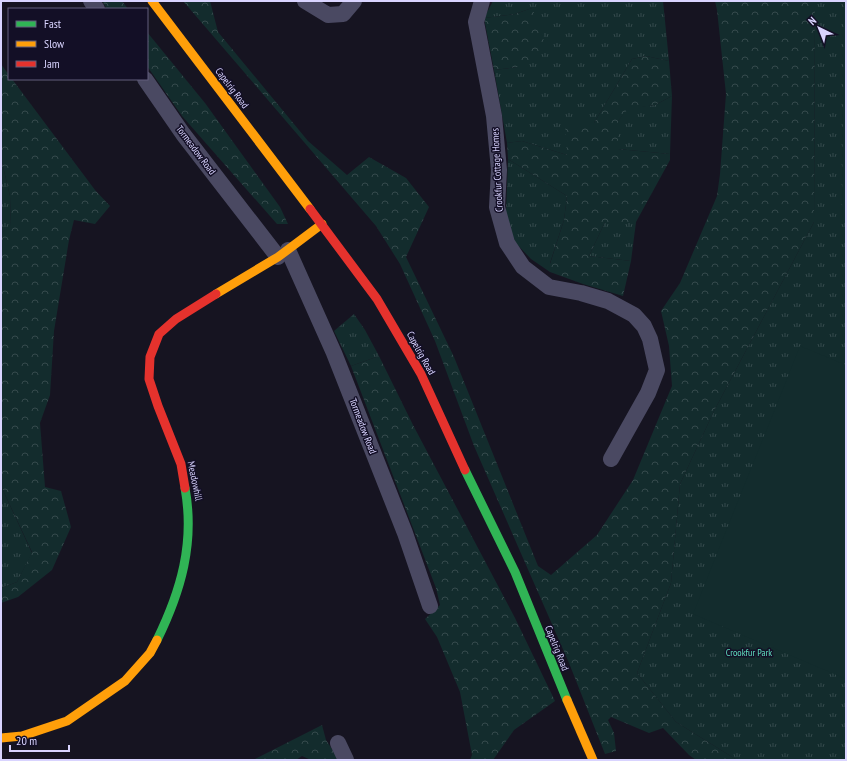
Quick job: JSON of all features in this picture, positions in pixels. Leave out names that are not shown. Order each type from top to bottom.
[{"type":"street","name":"Capelrig Road","points":[[152,1],[322,224],[377,300],[421,374],[456,452],[514,572],[582,737],[593,760]]},
{"type":"street","points":[[306,1],[328,15],[343,14],[354,1]]},
{"type":"street","name":"Crookfur Cottage Homes","points":[[482,1],[476,22],[494,116],[499,170],[497,207],[507,243],[523,266],[549,287],[581,293],[608,301],[634,315],[644,326],[650,340],[657,370],[648,393],[611,459]]},
{"type":"street","name":"Tormeadow Road","points":[[146,80],[183,134],[283,254],[334,353],[405,533],[430,606]]},
{"type":"street","name":"Meadowhill","points":[[1,738],[22,736],[67,721],[125,681],[150,653],[169,615],[181,579],[188,538],[189,508],[181,464],[149,379],[150,357],[159,334],[176,320],[283,254],[322,224]]},
{"type":"street","points":[[338,743],[346,760]]},
{"type":"green space","points":[[102,1],[122,1],[127,8],[106,8]]},
{"type":"green space","points":[[183,1],[210,1],[218,32],[308,141],[347,175],[369,157],[406,178],[429,207],[406,257],[454,357],[538,566],[551,575],[597,535],[633,480],[672,386],[669,346],[661,311],[680,283],[717,196],[720,174],[726,94],[715,1],[815,1],[814,222],[714,411],[680,484],[671,583],[637,673],[676,722],[737,760],[696,760],[689,755],[663,728],[649,733],[611,717],[608,720],[614,733],[616,751],[605,754],[569,663],[474,446],[435,341],[400,264],[376,226]]},
{"type":"green space","points":[[493,1],[663,1],[669,61],[646,56],[632,59],[594,123],[567,155],[522,141],[507,143],[494,70],[517,67],[532,8],[515,14],[484,18]]},
{"type":"green space","name":"Crookfur Park","points":[[815,1],[846,1],[846,760],[737,760],[676,722],[637,673],[671,583],[680,484],[714,411],[814,222]]},
{"type":"green space","points":[[844,1],[846,1],[846,213],[842,213]]},
{"type":"green space","points":[[532,8],[544,37],[539,61],[517,67],[494,70],[484,18],[515,14]]},
{"type":"green space","points":[[148,33],[205,103],[280,207],[288,224],[277,224],[182,116],[148,67]]},
{"type":"green space","points":[[646,56],[669,61],[672,96],[655,105],[628,109],[618,121],[618,149],[670,154],[670,160],[636,222],[605,222],[589,256],[631,261],[623,296],[550,272],[550,264],[564,220],[567,196],[508,159],[507,143],[522,141],[567,155],[565,123],[594,123],[632,59]]},
{"type":"green space","points":[[1,64],[8,74],[8,80],[13,80],[95,190],[110,206],[95,224],[74,220],[69,240],[54,331],[50,395],[40,423],[45,487],[61,491],[71,527],[52,570],[18,597],[1,603],[1,588],[17,582],[32,552],[1,486],[1,233],[11,226],[10,196],[1,158]]},
{"type":"green space","points":[[672,96],[670,154],[618,149],[618,121],[628,108],[655,105]]},
{"type":"green space","points":[[1,158],[10,196],[11,227],[1,233]]},
{"type":"green space","points":[[508,159],[567,196],[564,220],[550,263],[550,272],[531,259],[510,237],[506,212]]},
{"type":"green space","points":[[605,222],[636,222],[631,261],[589,256]]},
{"type":"green space","points":[[354,314],[365,330],[379,356],[351,366],[334,331]]},
{"type":"green space","points":[[800,346],[846,365],[846,679],[693,614]]},
{"type":"green space","points":[[379,356],[413,425],[515,618],[555,701],[514,730],[493,760],[470,760],[472,755],[460,692],[437,637],[425,619],[440,605],[436,588],[351,366]]},
{"type":"green space","points":[[1,486],[32,553],[17,582],[1,588]]},
{"type":"green space","points":[[322,725],[326,740],[339,760],[311,760],[302,756],[296,760],[253,760]]},
{"type":"traffic: fast","points":[[465,470],[515,572],[567,700]]},
{"type":"traffic: fast","points":[[157,640],[173,603],[184,566],[188,528],[188,508],[185,488]]},
{"type":"traffic: slow","points":[[152,1],[310,209]]},
{"type":"traffic: slow","points":[[216,294],[278,257],[322,224]]},
{"type":"traffic: slow","points":[[1,738],[22,736],[67,721],[125,681],[150,653],[157,640]]},
{"type":"traffic: slow","points":[[567,700],[593,760]]},
{"type":"traffic: jam","points":[[310,209],[377,299],[421,374],[465,470]]},
{"type":"traffic: jam","points":[[185,488],[181,464],[149,379],[150,357],[159,334],[176,319],[216,294]]}]
